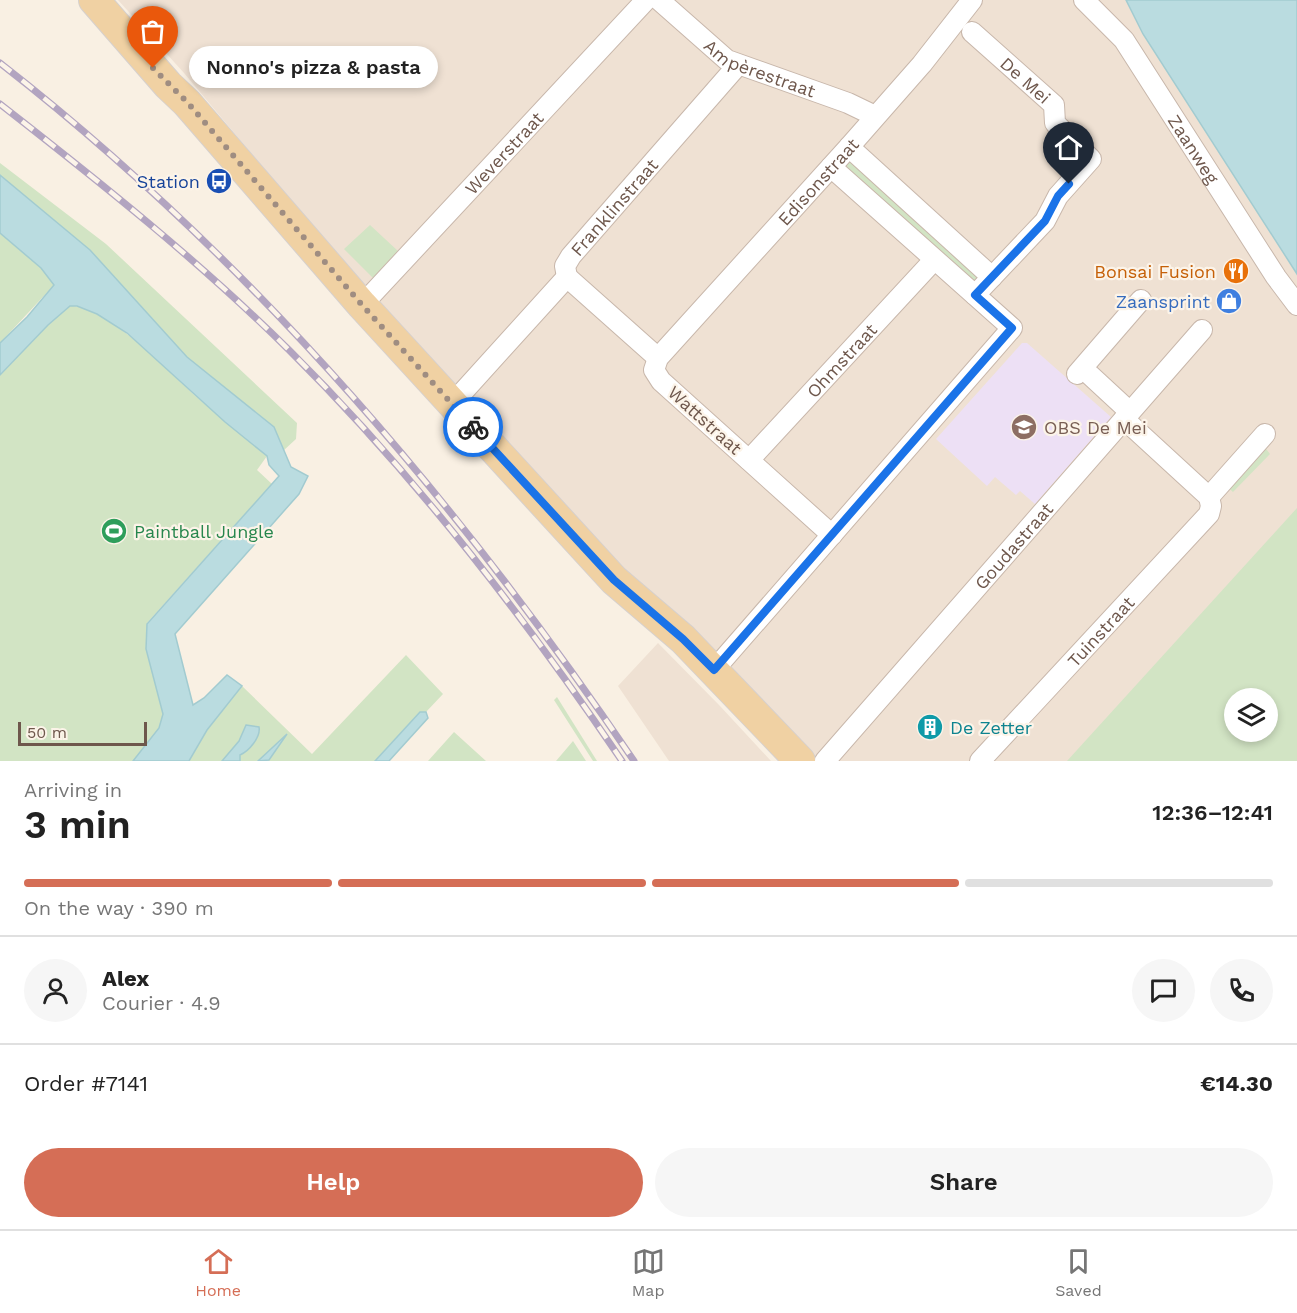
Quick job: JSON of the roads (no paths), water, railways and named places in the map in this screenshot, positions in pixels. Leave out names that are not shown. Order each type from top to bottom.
[{"type":"main road","points":[[94,0],[168,85],[188,103],[362,305],[614,580],[714,670],[800,761]]},
{"type":"main road","points":[[122,0],[165,56],[188,103]]},
{"type":"street","name":"Weverstraat","points":[[362,305],[646,0]]},
{"type":"street","name":"Ampèrestraat","points":[[659,0],[718,53],[737,66],[848,103],[875,116]]},
{"type":"street","name":"Edisonstraat","points":[[658,358],[849,147],[929,55],[972,0]]},
{"type":"street","name":"Zaanweg","points":[[1084,0],[1124,40],[1276,277],[1297,305]]},
{"type":"street","name":"De Mei","points":[[972,32],[1054,105],[1055,123],[1090,159],[1058,196],[1045,221],[992,277]]},
{"type":"street","name":"Franklinstraat","points":[[452,404],[567,277],[565,266],[571,256],[737,66]]},
{"type":"street","points":[[849,147],[992,277],[975,295]]},
{"type":"street","points":[[714,670],[1012,328],[831,167]]},
{"type":"street","name":"Ohmstraat","points":[[749,460],[934,260]]},
{"type":"street","points":[[567,277],[658,358]]},
{"type":"street","points":[[1141,300],[1084,374],[1209,497]]},
{"type":"street","name":"Goudastraat","points":[[825,761],[1202,330]]},
{"type":"street","name":"Wattstraat","points":[[658,358],[654,370],[661,381],[832,535]]},
{"type":"street","name":"Tuinstraat","points":[[980,761],[1209,514],[1211,506],[1209,497],[1265,434]]},
{"type":"water","points":[[1126,0],[1297,0],[1297,274],[1143,34]]},
{"type":"water","points":[[0,175],[90,250],[187,357],[274,427],[291,467],[308,476],[299,494],[175,634],[193,705],[204,698],[227,675],[242,686],[207,730],[189,761],[133,761],[159,728],[163,714],[146,649],[147,624],[279,476],[269,465],[267,456],[225,422],[127,333],[97,314],[77,306],[70,306],[48,325],[0,375],[0,343],[27,317],[54,285],[41,268],[0,233]]},
{"type":"water","points":[[420,712],[426,712],[428,718],[389,761],[375,761]]},
{"type":"water","points":[[246,725],[259,727],[254,743],[240,755],[240,761],[222,761],[239,741]]},
{"type":"water","points":[[287,734],[269,760],[258,761]]},
{"type":"railway","points":[[0,63],[91,138],[179,217],[263,300],[344,387],[495,569],[566,664],[634,761]]},
{"type":"railway","points":[[0,104],[112,193],[220,285],[335,397],[380,446],[466,548],[546,653],[622,761]]},
{"type":"place","name":"Nonno's pizza & pasta","points":[[153,68]]},
{"type":"place","name":"Station","points":[[219,181]]},
{"type":"place","name":"Bonsai Fusion","points":[[1236,271]]},
{"type":"place","name":"Zaansprint","points":[[1229,301]]},
{"type":"place","name":"OBS De Mei","points":[[1024,427]]},
{"type":"place","name":"Paintball Jungle","points":[[114,531]]},
{"type":"place","name":"De Zetter","points":[[930,727]]}]
